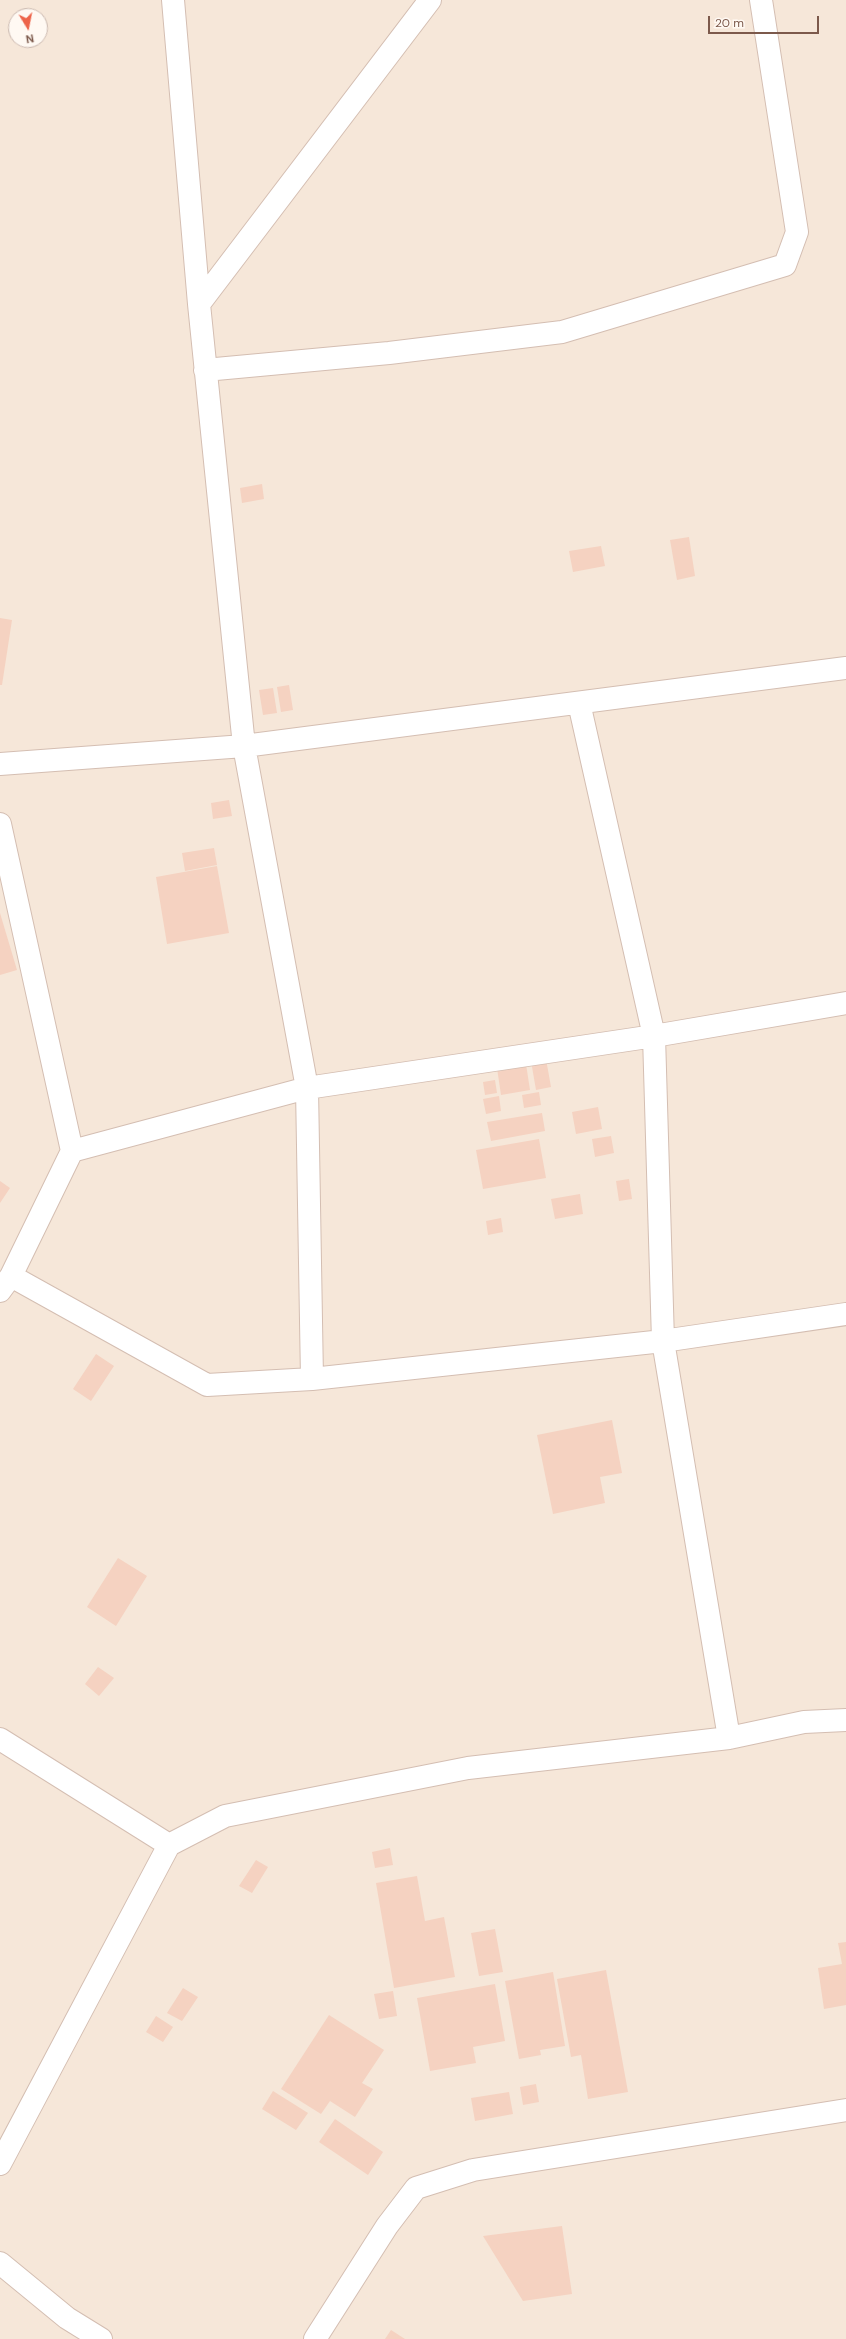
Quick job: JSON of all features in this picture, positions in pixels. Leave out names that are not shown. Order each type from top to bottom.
[{"type":"street","points":[[173,0],[205,370],[244,746],[307,1088],[312,1379]]},
{"type":"street","points":[[199,304],[430,0]]},
{"type":"street","points":[[205,370],[389,353],[562,332],[785,265],[797,232],[761,0]]},
{"type":"street","points":[[0,764],[244,746],[846,668]]},
{"type":"street","points":[[579,703],[654,1036],[663,1341],[728,1738]]},
{"type":"street","points":[[0,824],[72,1150],[5,1283],[207,1385],[312,1379],[663,1341],[846,1314]]},
{"type":"street","points":[[72,1150],[307,1088],[654,1036],[846,1003]]},
{"type":"street","points":[[0,2164],[170,1845],[225,1816],[468,1768],[728,1738],[804,1722],[846,1720]]},
{"type":"street","points":[[0,1739],[170,1845]]},
{"type":"street","points":[[315,2339],[386,2226],[416,2188],[473,2170],[846,2110]]},
{"type":"street","points":[[0,2263],[67,2318],[102,2339]]},
{"type":"shaded area","points":[[0,0],[846,0],[846,2339],[0,2339]]},
{"type":"building","points":[[262,484],[264,499],[242,503],[240,488]]},
{"type":"building","points":[[689,537],[695,576],[677,580],[670,540]]},
{"type":"building","points":[[601,546],[605,566],[573,572],[569,551]]},
{"type":"building","points":[[0,618],[12,620],[2,685],[0,685]]},
{"type":"building","points":[[289,685],[293,710],[281,712],[277,687]]},
{"type":"building","points":[[273,688],[277,713],[263,715],[259,690]]},
{"type":"building","points":[[229,800],[232,816],[213,819],[211,803]]},
{"type":"building","points":[[214,848],[217,865],[185,871],[182,853]]},
{"type":"building","points":[[217,866],[229,933],[167,944],[156,877]]},
{"type":"building","points":[[0,913],[17,970],[0,975]]},
{"type":"building","points":[[546,1059],[551,1087],[536,1090],[531,1061]]},
{"type":"building","points":[[526,1064],[530,1090],[501,1095],[497,1068]]},
{"type":"building","points":[[495,1080],[497,1093],[485,1095],[483,1082]]},
{"type":"building","points":[[539,1092],[541,1105],[524,1108],[522,1095]]},
{"type":"building","points":[[499,1096],[501,1111],[486,1114],[483,1099]]},
{"type":"building","points":[[598,1107],[602,1129],[576,1134],[572,1112]]},
{"type":"building","points":[[542,1113],[545,1131],[491,1141],[487,1122]]},
{"type":"building","points":[[611,1136],[614,1153],[595,1157],[592,1139]]},
{"type":"building","points":[[539,1139],[546,1178],[483,1189],[476,1150]]},
{"type":"building","points":[[629,1179],[632,1199],[619,1201],[616,1181]]},
{"type":"building","points":[[0,1181],[10,1188],[0,1203]]},
{"type":"building","points":[[580,1194],[583,1214],[555,1219],[551,1199]]},
{"type":"building","points":[[501,1218],[503,1232],[488,1235],[486,1221]]},
{"type":"building","points":[[96,1354],[114,1366],[91,1401],[73,1389]]},
{"type":"building","points":[[612,1420],[622,1473],[600,1477],[605,1503],[553,1514],[537,1435]]},
{"type":"building","points":[[118,1558],[147,1576],[116,1626],[87,1607]]},
{"type":"building","points":[[98,1667],[114,1678],[99,1696],[85,1684]]},
{"type":"building","points":[[390,1848],[393,1865],[375,1868],[372,1852]]},
{"type":"building","points":[[256,1860],[268,1867],[252,1893],[239,1886]]},
{"type":"building","points":[[417,1876],[425,1921],[444,1917],[455,1977],[394,1988],[376,1883]]},
{"type":"building","points":[[495,1929],[503,1972],[479,1976],[471,1933]]},
{"type":"building","points":[[846,1942],[846,2005],[824,2009],[818,1968],[842,1964],[838,1943]]},
{"type":"building","points":[[606,1970],[628,2092],[588,2099],[581,2055],[571,2057],[557,1979]]},
{"type":"building","points":[[553,1972],[565,2046],[540,2050],[541,2055],[519,2059],[505,1981]]},
{"type":"building","points":[[495,1984],[505,2041],[473,2047],[476,2063],[430,2071],[417,1998]]},
{"type":"building","points":[[183,1988],[198,1997],[182,2021],[167,2013]]},
{"type":"building","points":[[393,1991],[397,2016],[379,2019],[374,1994]]},
{"type":"building","points":[[329,2015],[384,2050],[362,2083],[373,2089],[355,2117],[330,2101],[321,2114],[281,2089]]},
{"type":"building","points":[[156,2016],[173,2027],[163,2042],[146,2032]]},
{"type":"building","points":[[536,2084],[539,2102],[523,2105],[520,2087]]},
{"type":"building","points":[[273,2091],[308,2113],[296,2130],[262,2109]]},
{"type":"building","points":[[509,2092],[513,2114],[475,2121],[471,2098]]},
{"type":"building","points":[[335,2119],[383,2152],[368,2175],[319,2142]]},
{"type":"building","points":[[562,2226],[572,2294],[523,2301],[483,2236]]},
{"type":"building","points":[[391,2330],[405,2339],[385,2339]]}]
